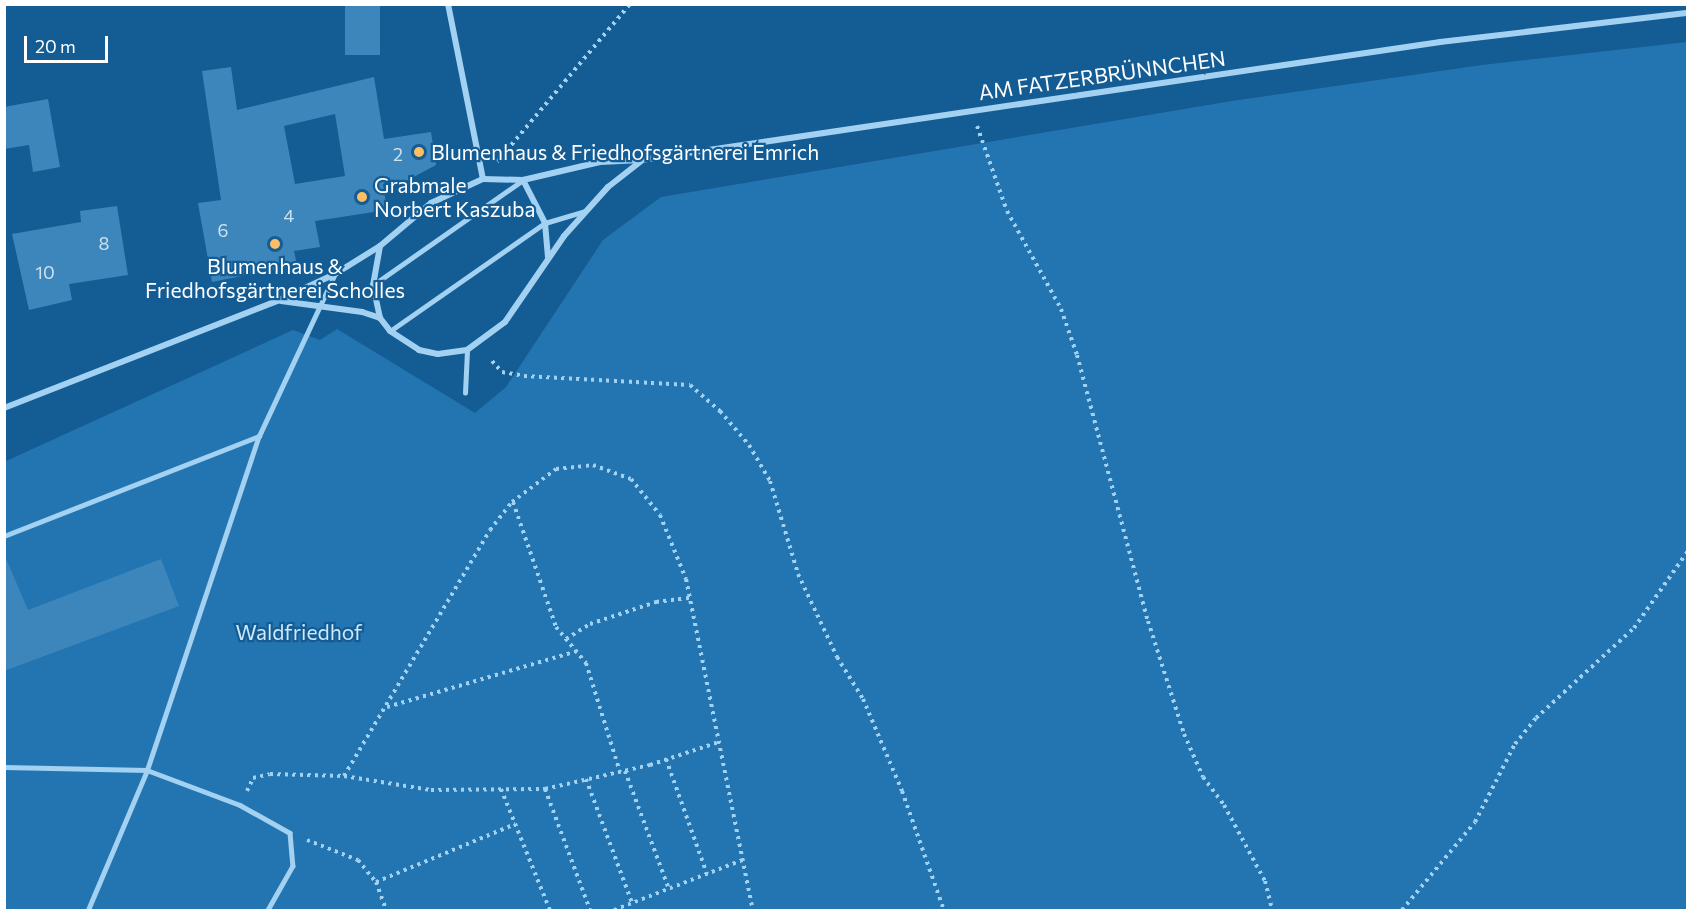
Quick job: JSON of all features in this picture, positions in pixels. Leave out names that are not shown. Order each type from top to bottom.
[{"type":"street","points":[[4,408],[277,301],[335,274],[380,246],[431,203],[483,179],[448,4]]},
{"type":"street","name":"AM FATZERBRÜNNCHEN","points":[[483,179],[523,180],[600,162],[641,160],[1440,42],[1688,14]]},
{"type":"street","points":[[380,246],[373,285],[380,318],[390,331],[419,350],[438,354],[467,350],[505,322],[548,258],[585,211],[641,160]]},
{"type":"street","points":[[523,180],[545,223],[548,258]]},
{"type":"street","points":[[277,301],[323,304],[380,318]]},
{"type":"lane","points":[[373,285],[523,180]]},
{"type":"lane","points":[[390,331],[545,223],[585,211]]},
{"type":"lane","points":[[88,910],[147,771],[259,436],[323,304],[335,274]]},
{"type":"lane","points":[[465,393],[467,350]]},
{"type":"lane","points":[[4,536],[259,436]]},
{"type":"lane","points":[[4,767],[147,771],[240,805],[290,833],[293,866],[268,910]]},
{"type":"path","points":[[483,179],[551,93],[630,4]]},
{"type":"path","points":[[976,110],[978,135],[1007,211],[1060,309],[1077,355],[1148,621],[1184,734],[1203,777],[1224,805],[1265,881],[1272,910]]},
{"type":"path","points":[[492,361],[502,372],[524,376],[690,385],[720,411],[749,445],[770,481],[798,574],[837,657],[862,699],[902,791],[944,910]]},
{"type":"path","points":[[344,776],[490,530],[512,502],[556,469],[593,465],[631,479],[660,515],[690,598],[745,859],[753,910]]},
{"type":"path","points":[[512,502],[556,627],[586,663],[622,771],[669,889]]},
{"type":"path","points":[[1402,910],[1475,822],[1515,744],[1536,718],[1634,628],[1688,551]]},
{"type":"path","points":[[566,639],[590,624],[656,602],[690,598]]},
{"type":"path","points":[[386,708],[577,651]]},
{"type":"path","points":[[240,805],[253,778],[270,774],[344,776],[431,790],[545,789],[622,771],[719,742]]},
{"type":"path","points":[[666,759],[707,874]]},
{"type":"path","points":[[586,779],[632,903]]},
{"type":"path","points":[[501,789],[550,910]]},
{"type":"path","points":[[545,789],[590,910]]},
{"type":"path","points":[[376,882],[515,824]]},
{"type":"path","points":[[290,833],[358,860],[376,882],[386,910]]},
{"type":"path","points":[[614,910],[745,859]]},
{"type":"green space","name":"Waldfriedhof","points":[[1687,42],[1687,910],[5,910],[4,462],[293,330],[320,340],[337,329],[475,413],[506,387],[603,240],[661,197],[1232,101],[1482,65]]},
{"type":"building","points":[[345,4],[380,4],[380,55],[345,55]]},
{"type":"building","points":[[231,67],[237,110],[374,77],[384,139],[431,132],[436,165],[408,180],[383,184],[387,210],[315,221],[320,247],[294,251],[297,265],[212,282],[198,203],[221,200],[202,71]],"holes":[[[335,114],[345,176],[295,184],[284,126]]]},
{"type":"building","points":[[48,99],[60,167],[33,172],[29,145],[4,149],[4,107]]},
{"type":"building","points":[[117,206],[128,275],[69,284],[72,300],[29,310],[12,234],[81,222],[80,211]]},
{"type":"building","points":[[4,554],[28,610],[161,559],[179,606],[4,671]]},
{"type":"place","name":"Blumenhaus & Friedhofsgärtnerei Emrich","points":[[419,152]]},
{"type":"place","name":"Grabmale Norbert Kaszuba","points":[[362,197]]},
{"type":"place","name":"Blumenhaus & Friedhofsgärtnerei Scholles","points":[[275,244]]}]
